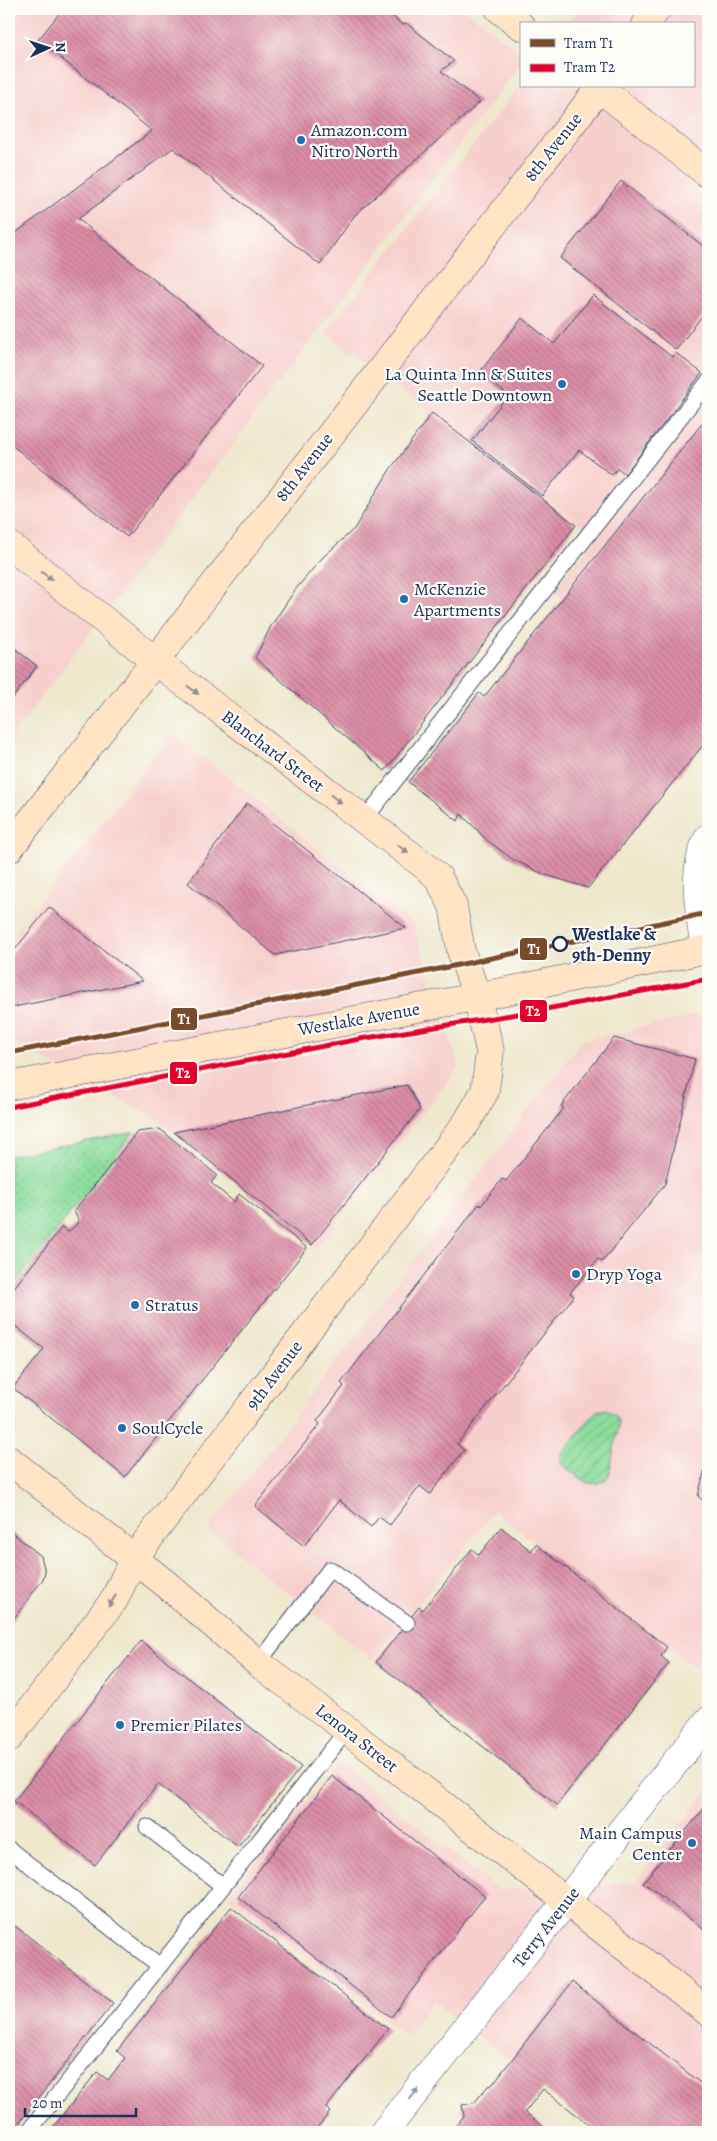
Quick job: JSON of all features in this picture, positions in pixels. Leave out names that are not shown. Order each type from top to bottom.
[{"type":"street","points":[[499,9],[520,25]]},
{"type":"street","points":[[647,22],[657,9]]},
{"type":"street","name":"8th Avenue","points":[[9,849],[598,88]]},
{"type":"street","points":[[600,88],[708,174]]},
{"type":"street","name":"Blanchard Street","points":[[9,546],[154,660],[425,866],[438,878],[453,906],[461,951],[477,997]]},
{"type":"street","points":[[707,950],[697,872],[702,849],[708,838]]},
{"type":"street","name":"Westlake Avenue","points":[[9,1086],[477,997],[707,950]]},
{"type":"street","name":"9th Avenue","points":[[9,1738],[114,1600],[134,1558],[460,1130],[485,1092],[490,1051],[477,997]]},
{"type":"street","name":"Lenora Street","points":[[9,1460],[134,1558],[258,1664],[347,1730],[708,2012]]},
{"type":"street","name":"Terry Avenue","points":[[384,2132],[708,1721]]},
{"type":"lane","points":[[364,820],[708,382]]},
{"type":"lane","points":[[258,1664],[330,1570],[406,1623]]},
{"type":"lane","points":[[28,2132],[347,1730]]},
{"type":"lane","points":[[147,1827],[223,1886]]},
{"type":"lane","points":[[9,1849],[160,1966]]},
{"type":"shaded area","points":[[9,9],[464,9],[520,51],[520,64],[9,740]]},
{"type":"shaded area","points":[[574,9],[708,9],[708,710],[553,591],[597,537],[326,333],[520,85],[520,88],[694,88],[694,22],[569,22],[577,12]]},
{"type":"shaded area","points":[[173,734],[413,924],[459,1067],[316,1249],[162,1122],[9,1040],[9,940]]},
{"type":"shaded area","points":[[708,1012],[708,1650],[695,1668],[494,1511],[373,1660],[208,1530],[581,1041]]},
{"type":"shaded area","points":[[338,1763],[498,1890],[635,1882],[708,1790],[708,2132],[598,2132],[434,2001],[406,2036],[228,1897]]},
{"type":"green space","points":[[134,1132],[9,1291],[9,1156]]},
{"type":"green space","points":[[606,1409],[615,1415],[619,1423],[609,1475],[597,1484],[587,1483],[562,1465],[560,1456],[596,1411]]},
{"type":"building","points":[[63,9],[383,9],[403,25],[406,23],[454,61],[441,71],[480,102],[354,216],[320,265],[173,148],[78,219],[262,366],[127,537],[9,443],[9,238],[152,131],[38,40]]},
{"type":"building","points":[[621,181],[708,250],[708,308],[676,350],[560,258]]},
{"type":"building","name":"La Quinta Inn & Suites Seattle Downtown","points":[[593,295],[672,357],[676,353],[702,373],[625,474],[618,468],[612,475],[579,450],[542,496],[472,441],[508,395],[479,373],[522,318],[554,344]]},
{"type":"building","name":"McKenzie Apartments","points":[[432,413],[576,525],[385,771],[255,658],[271,626],[295,590],[322,558],[354,529],[389,471]]},
{"type":"building","points":[[708,416],[708,739],[588,888],[543,874],[514,860],[488,841],[461,814],[458,821],[408,782],[479,693],[484,697]]},
{"type":"building","points":[[9,644],[37,666],[9,703]]},
{"type":"building","points":[[247,803],[406,928],[275,955],[188,883]]},
{"type":"building","points":[[49,907],[143,981],[9,1008],[9,957]]},
{"type":"building","points":[[614,1038],[695,1059],[665,1184],[602,1262],[598,1259],[570,1293],[574,1296],[457,1444],[464,1450],[430,1494],[420,1486],[390,1525],[379,1517],[371,1527],[339,1500],[304,1546],[255,1506],[320,1424],[317,1421],[344,1386],[341,1383],[479,1204],[481,1206],[502,1179],[506,1181],[564,1108],[561,1106]]},
{"type":"building","points":[[407,1085],[420,1109],[312,1245],[174,1132]]},
{"type":"building","name":"Stratus","points":[[160,1129],[217,1175],[211,1183],[234,1202],[239,1194],[307,1248],[125,1477],[13,1388],[44,1349],[13,1324],[14,1320],[9,1316],[9,1294],[62,1227],[68,1232],[79,1222],[74,1211],[137,1132]]},
{"type":"building","points":[[708,1457],[708,1505],[698,1496]]},
{"type":"building","points":[[501,1527],[531,1551],[536,1544],[667,1647],[661,1656],[669,1663],[557,1805],[376,1662],[419,1607],[423,1610],[472,1549],[479,1555]]},
{"type":"building","points":[[9,1530],[41,1556],[45,1572],[43,1579],[9,1625]]},
{"type":"building","points":[[141,1641],[301,1767],[238,1847],[158,1784],[95,1865],[14,1801]]},
{"type":"building","points":[[332,1776],[485,1896],[391,2017],[238,1897]]},
{"type":"building","name":"Main Campus Center","points":[[708,1804],[708,1933],[643,1882]]},
{"type":"building","points":[[231,1907],[388,2029],[326,2108],[330,2112],[314,2132],[49,2132],[97,2072],[108,2080],[125,2058],[117,2051]]},
{"type":"building","points":[[9,1921],[113,2003],[12,2132],[9,2132]]},
{"type":"building","points":[[572,1982],[708,2089],[708,2132],[599,2132],[543,2089],[525,2112],[550,2132],[451,2132],[464,2116],[462,2105],[474,2103],[488,2086],[492,2085]]},
{"type":"tram line","name":"T1","points":[[9,1053],[429,971],[708,913]]},
{"type":"tram line","name":"T2","points":[[9,1107],[360,1039],[530,1012],[708,979]]},
{"type":"place","name":"Amazon.com Nitro North","points":[[301,140]]},
{"type":"place","name":"La Quinta Inn & Suites Seattle Downtown","points":[[562,384]]},
{"type":"place","name":"McKenzie Apartments","points":[[404,599]]},
{"type":"place","name":"Westlake & 9th-Denny","points":[[560,944]]},
{"type":"place","name":"Dryp Yoga","points":[[576,1274]]},
{"type":"place","name":"Stratus","points":[[135,1305]]},
{"type":"place","name":"SoulCycle","points":[[122,1428]]},
{"type":"place","name":"Premier Pilates","points":[[120,1725]]},
{"type":"place","name":"Main Campus Center","points":[[692,1843]]}]
